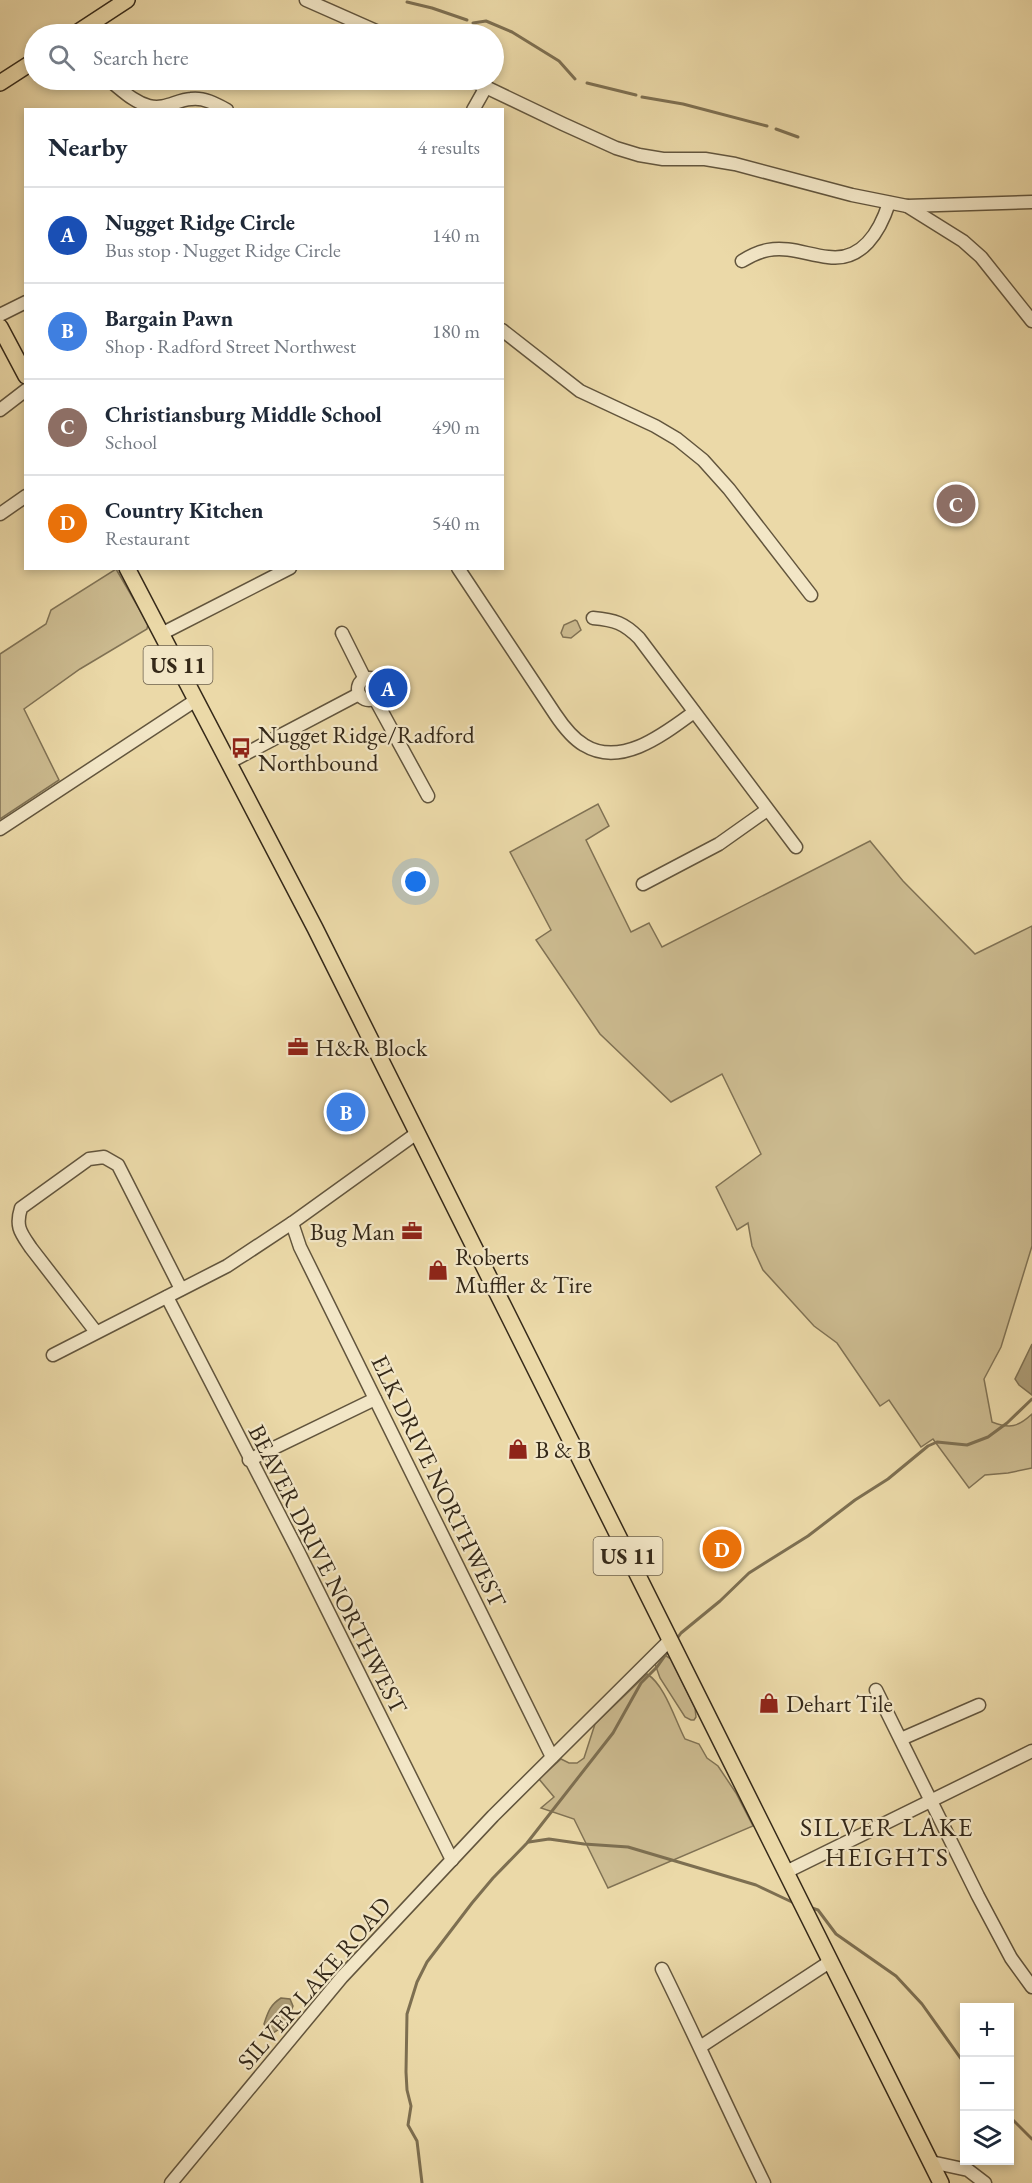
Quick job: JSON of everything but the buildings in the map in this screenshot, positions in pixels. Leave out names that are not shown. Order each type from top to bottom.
[{"type":"main road","points":[[90,24],[127,0]]},
{"type":"main road","points":[[0,83],[24,67]]},
{"type":"main road","points":[[0,327],[24,372]]},
{"type":"main road","name":"US 11","points":[[128,570],[230,762],[417,1133],[941,2183]]},
{"type":"street","points":[[306,0],[360,24]]},
{"type":"street","points":[[122,90],[134,100],[149,106],[166,107],[191,98],[212,102],[223,108]]},
{"type":"street","points":[[474,108],[484,90]]},
{"type":"street","points":[[492,90],[584,134],[639,155],[663,159],[705,159],[735,164],[906,206],[1032,202]]},
{"type":"street","points":[[742,261],[755,253],[768,250],[796,251],[838,258],[851,254],[870,242],[884,218],[889,203]]},
{"type":"street","points":[[906,206],[963,241],[981,257],[1032,321]]},
{"type":"street","points":[[0,315],[24,303]]},
{"type":"street","points":[[504,332],[579,391],[655,426],[703,460],[729,489],[811,595]]},
{"type":"street","points":[[0,410],[24,392]]},
{"type":"street","points":[[0,514],[24,497]]},
{"type":"street","points":[[162,634],[286,570]]},
{"type":"street","points":[[459,570],[555,714],[568,732],[583,745],[599,752],[614,753],[630,750],[673,728],[694,712]]},
{"type":"street","points":[[593,618],[612,620],[627,626],[639,638],[796,848]]},
{"type":"street","points":[[342,633],[365,679]]},
{"type":"street","points":[[365,679],[372,679],[380,686],[380,693],[375,699],[365,700],[359,694],[358,687],[365,679]]},
{"type":"street","points":[[230,762],[359,694]]},
{"type":"street","points":[[375,699],[428,796]]},
{"type":"street","points":[[0,829],[196,700]]},
{"type":"street","points":[[643,884],[719,843],[767,810]]},
{"type":"street","points":[[53,1355],[227,1266],[292,1223],[417,1133]]},
{"type":"street","points":[[96,1332],[21,1234],[17,1221],[21,1208],[89,1159],[104,1157],[118,1165],[181,1288]]},
{"type":"street","name":"ELK DRIVE NORTHWEST","points":[[292,1223],[300,1247],[552,1757]]},
{"type":"street","name":"BEAVER DRIVE NORTHWEST","points":[[167,1297],[249,1460],[298,1551],[452,1860]]},
{"type":"street","points":[[249,1460],[375,1399]]},
{"type":"street","name":"SILVER LAKE ROAD","points":[[171,2183],[342,1977],[493,1816],[670,1640]]},
{"type":"street","points":[[876,1690],[1011,1958],[1032,1987]]},
{"type":"street","points":[[901,1739],[980,1705]]},
{"type":"street","points":[[786,1872],[932,1802],[1032,1750]]},
{"type":"street","points":[[700,2047],[831,1962]]},
{"type":"street","points":[[662,1969],[700,2047],[719,2093],[764,2183]]},
{"type":"street","points":[[931,2162],[968,2170],[985,2183]]},
{"type":"shaded area","points":[[117,570],[148,624],[147,629],[80,669],[24,709],[59,780],[0,819],[0,654],[46,624],[51,610]]},
{"type":"shaded area","points":[[575,620],[581,630],[571,638],[563,637],[561,633],[564,625]]},
{"type":"shaded area","points":[[598,804],[609,826],[586,840],[631,932],[649,923],[662,947],[870,841],[903,881],[975,954],[1032,926],[1032,1246],[1001,1347],[984,1379],[992,1422],[1014,1426],[1032,1414],[1032,1468],[985,1475],[969,1488],[933,1439],[921,1447],[889,1400],[880,1406],[837,1343],[814,1326],[763,1270],[752,1246],[748,1223],[737,1230],[716,1187],[761,1154],[722,1074],[671,1102],[600,1034],[536,940],[551,930],[510,852]]},
{"type":"shaded area","points":[[1032,1344],[1032,1395],[1015,1379]]},
{"type":"shaded area","points":[[663,1654],[671,1659],[695,1708],[694,1720],[685,1717],[660,1678],[655,1664]]},
{"type":"shaded area","points":[[647,1674],[664,1694],[685,1739],[699,1744],[707,1758],[718,1766],[736,1793],[753,1826],[608,1888],[574,1819],[541,1808],[554,1797],[539,1779],[561,1759],[569,1763],[577,1763],[584,1758],[595,1724]]},
{"type":"shaded area","points":[[281,1998],[290,1999],[293,2006],[285,2023],[279,2030],[270,2034],[264,2024],[270,2009]]},
{"type":"waterway","points":[[407,2],[467,20]]},
{"type":"waterway","points":[[473,23],[486,21],[493,24]]},
{"type":"waterway","points":[[504,29],[559,61],[575,79]]},
{"type":"waterway","points":[[587,83],[636,95]]},
{"type":"waterway","points":[[642,97],[683,104],[767,126]]},
{"type":"waterway","points":[[776,129],[798,137]]},
{"type":"waterway","points":[[676,1640],[749,1573],[808,1536],[855,1500],[888,1479],[928,1446],[937,1442],[967,1445],[988,1437],[1007,1423],[1032,1399]]},
{"type":"waterway","points":[[422,2183],[417,2141],[408,2125],[411,2106],[406,2072],[407,2014],[417,1982],[427,1962],[472,1903],[527,1843],[613,1733],[641,1683],[657,1667],[669,1650]]},
{"type":"waterway","points":[[529,1842],[549,1839],[628,1847],[756,1885],[794,1903]]},
{"type":"waterway","points":[[809,1907],[818,1910],[836,1934],[896,1976],[922,2004],[960,2057]]},
{"type":"waterway","points":[[1014,2121],[1032,2139]]},
{"type":"place","name":"Christiansburg Middle School","points":[[956,504]]},
{"type":"place","name":"Nugget Ridge Circle","points":[[388,688]]},
{"type":"place","name":"Nugget Ridge/Radford Northbound","points":[[241,748]]},
{"type":"place","name":"H&R Block","points":[[298,1047]]},
{"type":"place","name":"Bargain Pawn","points":[[346,1112]]},
{"type":"place","name":"Bug Man","points":[[412,1231]]},
{"type":"place","name":"Roberts Muffler & Tire","points":[[438,1270]]},
{"type":"place","name":"B & B","points":[[518,1449]]},
{"type":"place","name":"Country Kitchen","points":[[722,1549]]},
{"type":"place","name":"Dehart Tile","points":[[769,1703]]},
{"type":"district","name":"SILVER LAKE HEIGHTS","points":[[887,1842]]}]
